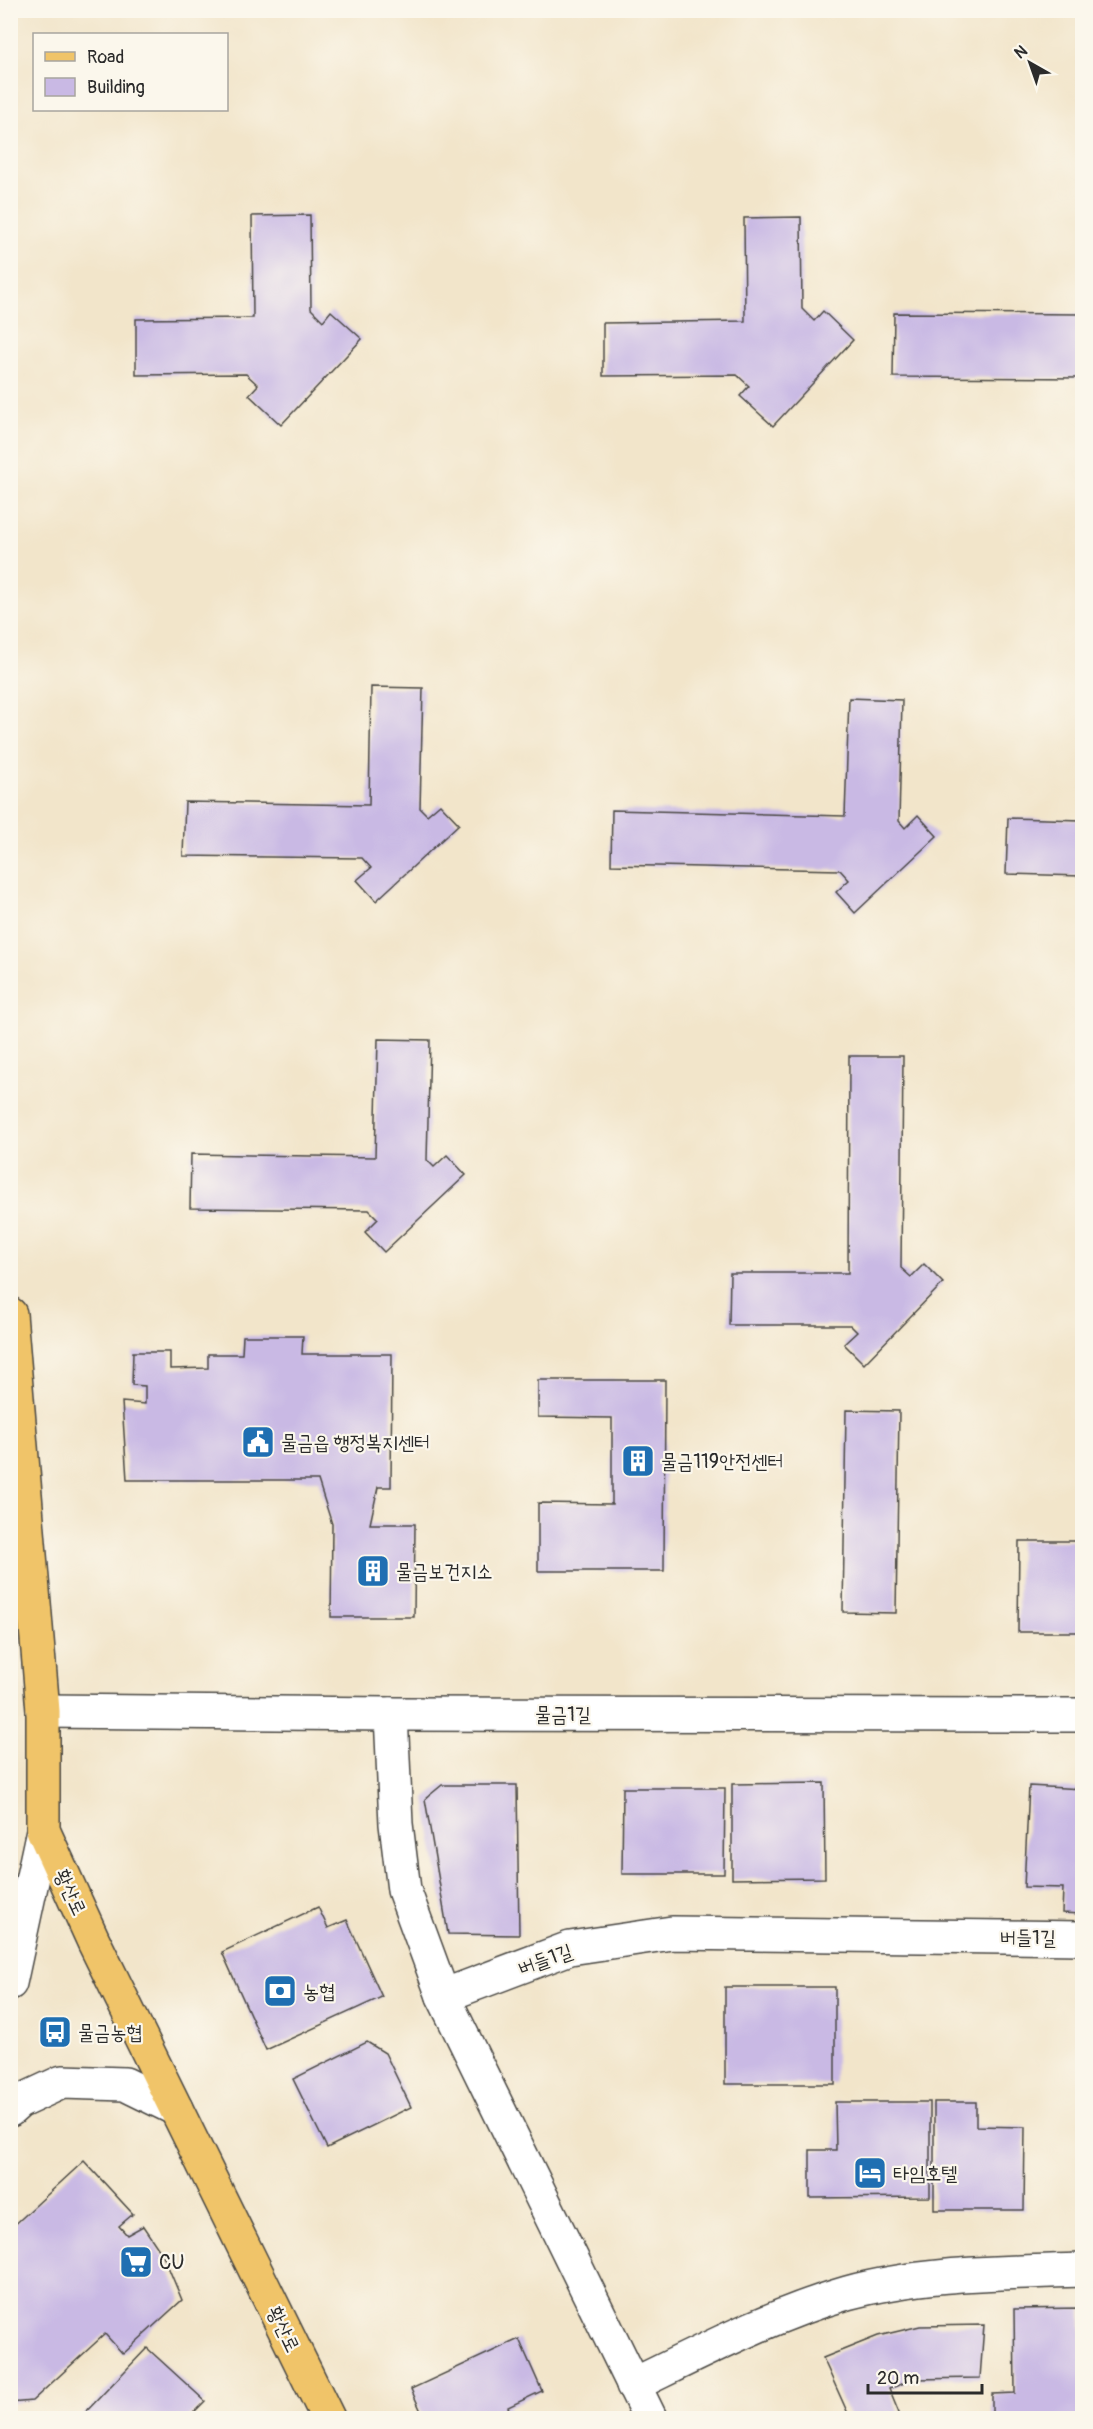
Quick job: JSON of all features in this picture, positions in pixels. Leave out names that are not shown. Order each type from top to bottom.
[{"type":"main road","name":"황산로","points":[[11,1335],[43,1710],[43,1830],[94,1942],[328,2418]]},
{"type":"street","name":"물금1길","points":[[43,1710],[391,1714],[1083,1715]]},
{"type":"street","points":[[391,1714],[396,1824],[404,1890],[443,1996],[650,2418]]},
{"type":"street","points":[[10,1983],[43,1830]]},
{"type":"street","name":"버들1길","points":[[443,1996],[570,1948],[672,1932],[1083,1938]]},
{"type":"street","points":[[10,2110],[19,2102],[63,2082],[125,2084],[176,2109]]},
{"type":"street","points":[[633,2385],[769,2319],[848,2293],[936,2276],[1083,2270]]},
{"type":"building","points":[[310,215],[311,309],[323,321],[331,311],[362,339],[281,425],[249,395],[258,385],[246,374],[136,375],[136,319],[253,318],[252,216]]},
{"type":"building","points":[[801,217],[802,309],[814,321],[823,311],[853,340],[773,426],[740,396],[749,386],[737,375],[603,376],[603,323],[745,321],[744,218]]},
{"type":"building","points":[[894,313],[1082,314],[1082,378],[893,377]]},
{"type":"building","points":[[371,687],[423,688],[420,808],[427,815],[440,804],[459,824],[376,901],[357,880],[371,868],[362,858],[183,856],[185,802],[369,805]]},
{"type":"building","points":[[849,698],[902,700],[899,821],[905,828],[918,815],[937,836],[855,913],[836,892],[849,880],[840,870],[611,865],[612,810],[845,816]]},
{"type":"building","points":[[1008,818],[1082,820],[1082,876],[1006,874]]},
{"type":"building","points":[[378,1039],[430,1040],[427,1160],[434,1167],[447,1155],[466,1175],[384,1252],[365,1232],[378,1219],[369,1210],[190,1208],[191,1154],[375,1157]]},
{"type":"building","points":[[849,1056],[903,1056],[901,1268],[911,1277],[924,1264],[943,1283],[864,1364],[844,1344],[857,1332],[850,1325],[729,1325],[730,1273],[848,1273]]},
{"type":"building","name":"물금읍 행정복지센터","points":[[243,1336],[303,1336],[302,1354],[392,1354],[391,1487],[378,1487],[370,1524],[415,1524],[414,1617],[331,1617],[332,1524],[318,1480],[127,1480],[122,1402],[145,1404],[145,1386],[132,1385],[133,1352],[170,1352],[170,1369],[208,1368],[208,1354],[242,1354]]},
{"type":"building","name":"물금119안전센터","points":[[538,1380],[665,1380],[664,1571],[538,1571],[538,1503],[612,1504],[612,1418],[538,1417]]},
{"type":"building","points":[[846,1410],[899,1411],[896,1613],[843,1612]]},
{"type":"building","points":[[1019,1541],[1082,1541],[1082,1632],[1018,1632]]},
{"type":"building","points":[[824,1783],[825,1878],[732,1879],[732,1784]]},
{"type":"building","points":[[442,1785],[517,1785],[519,1935],[448,1934],[425,1799]]},
{"type":"building","points":[[1029,1786],[1082,1789],[1082,1914],[1062,1913],[1063,1888],[1024,1887]]},
{"type":"building","points":[[623,1788],[725,1788],[724,1874],[622,1874]]},
{"type":"building","points":[[318,1907],[328,1928],[347,1920],[382,1997],[266,2050],[222,1952]]},
{"type":"building","points":[[725,1987],[835,1987],[835,2084],[725,2084]]},
{"type":"building","points":[[367,2042],[385,2053],[411,2107],[327,2148],[293,2079]]},
{"type":"building","name":"타임호텔","points":[[835,2102],[930,2102],[930,2197],[810,2198],[810,2150],[836,2150]]},
{"type":"building","points":[[934,2102],[976,2102],[976,2126],[1025,2127],[1024,2210],[934,2210]]},
{"type":"building","points":[[84,2161],[133,2214],[119,2226],[127,2235],[143,2226],[164,2257],[182,2300],[123,2354],[105,2334],[32,2401],[10,2403],[10,2229]]},
{"type":"building","points":[[1082,2308],[1082,2418],[992,2418],[992,2394],[1015,2393],[1014,2309]]},
{"type":"building","points":[[984,2325],[980,2378],[914,2379],[889,2389],[901,2418],[850,2418],[823,2358],[878,2336],[920,2326]]},
{"type":"building","points":[[519,2339],[542,2391],[508,2407],[513,2418],[424,2418],[411,2389]]},
{"type":"building","points":[[147,2348],[205,2401],[188,2418],[80,2418]]},
{"type":"place","name":"물금읍 행정복지센터","points":[[258,1442]]},
{"type":"place","name":"물금119안전센터","points":[[638,1461]]},
{"type":"place","name":"물금보건지소","points":[[373,1571]]},
{"type":"place","name":"농협","points":[[280,1991]]},
{"type":"place","name":"물금농협","points":[[55,2032]]},
{"type":"place","name":"타임호텔","points":[[870,2173]]},
{"type":"place","name":"CU","points":[[136,2262]]}]
